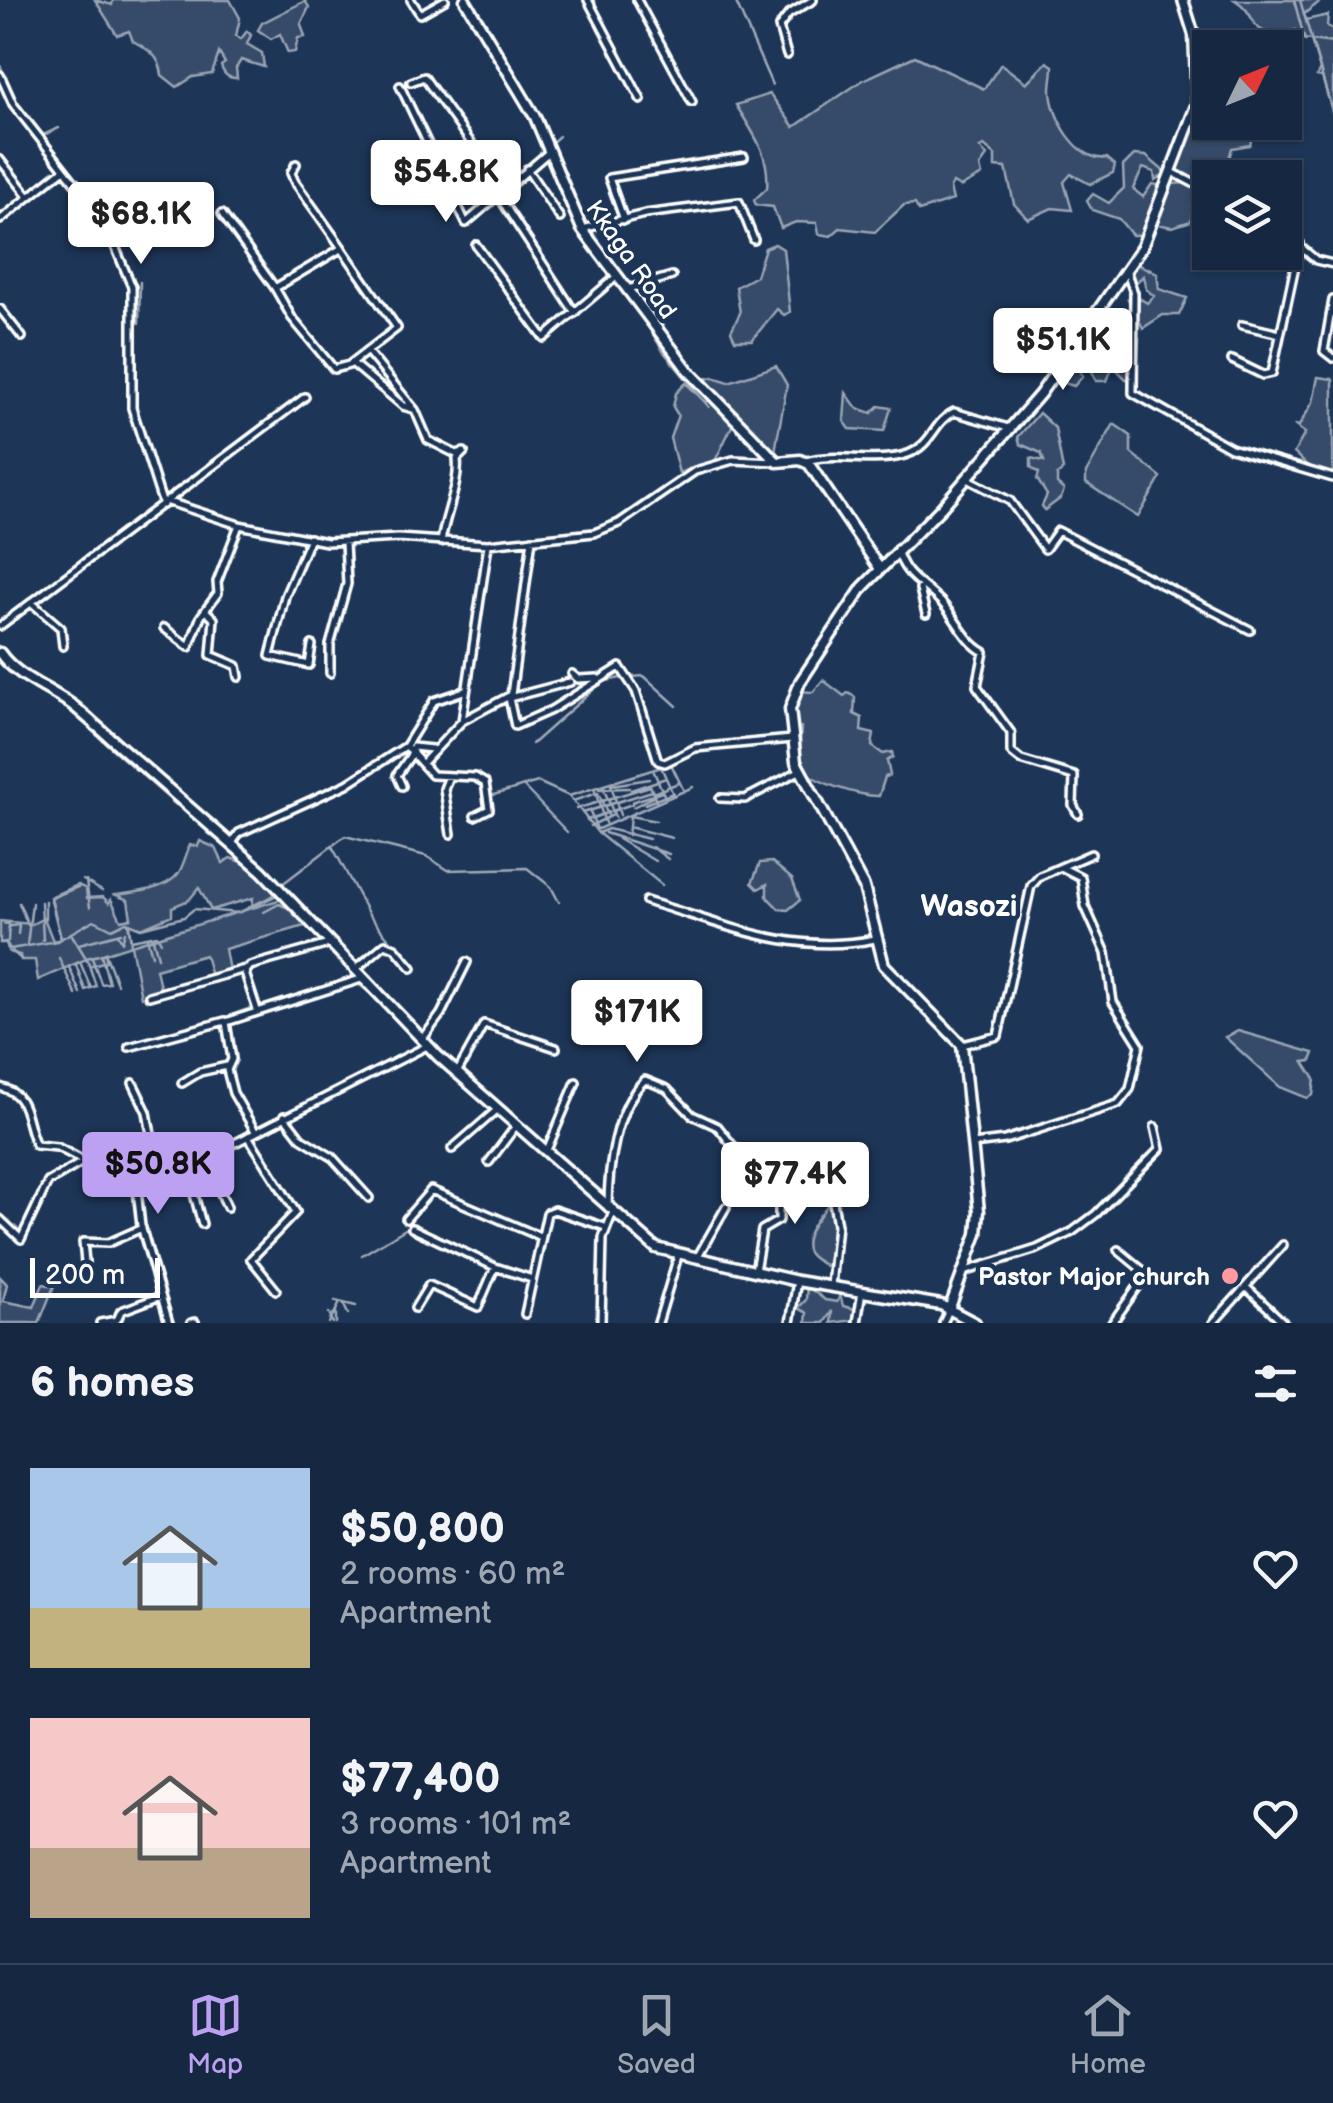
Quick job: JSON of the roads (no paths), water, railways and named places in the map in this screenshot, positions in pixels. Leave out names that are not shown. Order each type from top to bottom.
[{"type":"street","points":[[411,0],[420,14],[445,0]]},
{"type":"street","name":"Kkaga Road","points":[[465,0],[520,87],[582,229],[717,403],[770,451],[776,462]]},
{"type":"street","points":[[588,0],[641,100]]},
{"type":"street","points":[[637,0],[692,102]]},
{"type":"street","points":[[787,55],[779,28],[783,18],[812,0]]},
{"type":"street","points":[[944,1323],[966,1271],[979,1211],[962,1046],[892,976],[875,939],[864,887],[801,770],[789,724],[793,697],[852,602],[1040,394],[1142,247],[1195,112],[1199,86],[1194,35],[1183,0]]},
{"type":"street","points":[[0,75],[13,104],[104,220],[132,287],[132,408],[166,504]]},
{"type":"street","points":[[411,82],[424,77],[462,132],[473,139],[499,194],[575,312]]},
{"type":"street","points":[[400,86],[464,222],[549,152]]},
{"type":"street","points":[[624,220],[609,178],[744,157]]},
{"type":"street","points":[[0,160],[30,198]]},
{"type":"street","points":[[222,214],[292,318],[334,368],[352,363],[397,328],[295,182],[291,173],[296,164]]},
{"type":"street","points":[[0,220],[65,168]]},
{"type":"street","points":[[527,169],[560,218]]},
{"type":"street","points":[[1172,172],[1192,183]]},
{"type":"street","points":[[582,229],[739,202],[754,240]]},
{"type":"street","points":[[476,245],[540,336],[546,337],[616,277]]},
{"type":"street","points":[[1302,246],[1316,260],[1333,264]]},
{"type":"street","points":[[274,288],[342,248]]},
{"type":"street","points":[[1125,270],[1134,293],[1133,392],[1231,448],[1333,478]]},
{"type":"street","points":[[1232,360],[1270,375],[1294,270]]},
{"type":"street","points":[[626,290],[672,276]]},
{"type":"street","points":[[1333,300],[1324,351],[1333,358]]},
{"type":"street","points":[[0,309],[22,337]]},
{"type":"street","points":[[1242,325],[1280,334]]},
{"type":"street","points":[[367,351],[416,410],[433,445],[456,454],[464,452],[457,459],[459,476],[448,500],[441,542]]},
{"type":"street","points":[[352,363],[403,406],[416,410]]},
{"type":"street","points":[[0,626],[305,397]]},
{"type":"street","points":[[166,504],[239,525],[345,542],[398,538],[488,544],[577,536],[611,527],[695,471],[732,460],[806,461],[907,454],[930,440],[942,420],[954,412],[1008,428]]},
{"type":"street","points":[[806,461],[880,569]]},
{"type":"street","points":[[966,478],[1010,501],[1045,548],[1058,530],[1250,630]]},
{"type":"street","points":[[164,628],[189,647],[218,593],[217,582],[239,525]]},
{"type":"street","points":[[310,538],[284,596],[270,656],[309,665],[312,645]]},
{"type":"street","points":[[532,539],[509,698],[511,720],[519,726],[552,710],[598,678],[624,669],[658,761],[665,763],[695,748],[792,739]]},
{"type":"street","points":[[330,673],[330,644],[346,584],[345,542]]},
{"type":"street","points":[[462,721],[488,544]]},
{"type":"street","points":[[898,549],[901,563],[919,586],[940,600],[946,614],[984,652],[977,686],[1011,734],[1011,752],[1020,760],[1074,776],[1073,805],[1078,814]]},
{"type":"street","points":[[919,586],[926,614]]},
{"type":"street","points":[[32,602],[61,628],[63,646]]},
{"type":"street","points":[[206,611],[214,619],[211,655],[237,666],[240,676]]},
{"type":"street","points":[[0,653],[13,670],[42,683],[75,707],[269,878],[456,1074],[548,1150],[656,1248],[678,1256],[949,1310],[976,1323]]},
{"type":"street","points":[[422,764],[462,721],[509,698],[571,678],[598,678]]},
{"type":"street","points":[[402,786],[397,775],[412,750],[413,736],[434,701],[458,696],[466,688]]},
{"type":"street","points":[[231,846],[239,833],[412,750],[435,749]]},
{"type":"street","points":[[412,750],[432,774],[474,777],[485,783],[489,809],[475,816]]},
{"type":"street","points":[[720,798],[745,799],[801,770]]},
{"type":"street","points":[[449,776],[444,790],[451,834]]},
{"type":"street","points":[[962,1046],[998,1036],[1031,886],[1040,876],[1091,854]]},
{"type":"street","points":[[972,1144],[1005,1140],[1118,1104],[1130,1089],[1140,1046],[1113,1002],[1106,953],[1085,906],[1081,876],[1061,867]]},
{"type":"street","points":[[646,901],[760,938],[825,947],[875,939]]},
{"type":"street","points":[[149,996],[329,944]]},
{"type":"street","points":[[129,1047],[225,1023],[358,975],[384,944],[394,948],[412,968]]},
{"type":"street","points":[[0,1087],[16,1092],[24,1102],[36,1145],[57,1148],[84,1160],[134,1162],[210,1148],[251,1134],[424,1043],[467,962]]},
{"type":"street","points":[[245,970],[257,1010]]},
{"type":"street","points":[[225,1023],[232,1055],[227,1066],[233,1093],[251,1134],[296,1212],[251,1259],[276,1290]]},
{"type":"street","points":[[456,1074],[484,1024],[556,1048]]},
{"type":"street","points":[[182,1083],[200,1072],[227,1066]]},
{"type":"street","points":[[601,1323],[605,1227],[616,1141],[633,1094],[645,1080],[667,1089],[692,1116],[718,1127],[733,1146],[756,1159]]},
{"type":"street","points":[[548,1150],[576,1082]]},
{"type":"street","points":[[133,1084],[148,1112],[156,1156]]},
{"type":"street","points":[[452,1149],[498,1109]]},
{"type":"street","points":[[284,1116],[301,1138],[332,1156],[369,1198]]},
{"type":"street","points":[[489,1162],[516,1126]]},
{"type":"street","points":[[966,1271],[1038,1249],[1082,1225],[1160,1148],[1154,1127]]},
{"type":"street","points":[[210,1148],[216,1182],[227,1207]]},
{"type":"street","points":[[182,1154],[202,1224]]},
{"type":"street","points":[[0,1219],[21,1239],[45,1186],[59,1172],[84,1160]]},
{"type":"street","points":[[134,1162],[142,1228],[169,1323]]},
{"type":"street","points":[[829,1179],[837,1224],[832,1286]]},
{"type":"street","points":[[755,1271],[762,1230],[779,1220],[779,1190],[831,1188]]},
{"type":"street","points":[[406,1220],[431,1190],[540,1237]]},
{"type":"street","points":[[696,1259],[726,1207]]},
{"type":"street","points":[[525,1314],[546,1214],[554,1210],[605,1227]]},
{"type":"street","points":[[85,1262],[83,1242],[108,1243],[142,1228]]},
{"type":"street","points":[[412,1228],[495,1267],[532,1279]]},
{"type":"street","points":[[1213,1323],[1284,1245]]},
{"type":"street","points":[[1112,1323],[1147,1274],[1118,1250]]},
{"type":"street","points":[[658,1323],[678,1256]]},
{"type":"street","points":[[415,1308],[429,1285],[478,1307],[495,1267]]},
{"type":"street","points":[[790,1323],[797,1280]]},
{"type":"street","points":[[1246,1288],[1284,1323]]},
{"type":"street","points":[[857,1323],[862,1291]]},
{"type":"street","points":[[100,1323],[116,1320],[121,1312],[161,1296]]},
{"type":"waterway","points":[[407,0],[416,16]]},
{"type":"waterway","points":[[418,18],[449,0]]},
{"type":"waterway","points":[[735,0],[772,85]]},
{"type":"waterway","points":[[1294,0],[1305,41]]},
{"type":"waterway","points":[[1300,0],[1333,114]]},
{"type":"waterway","points":[[493,40],[507,60]]},
{"type":"waterway","points":[[1311,40],[1333,43]]},
{"type":"waterway","points":[[508,62],[514,70]]},
{"type":"waterway","points":[[0,65],[21,110],[41,136],[59,128]]},
{"type":"waterway","points":[[516,73],[525,94]]},
{"type":"waterway","points":[[549,145],[559,136]]},
{"type":"waterway","points":[[46,141],[91,194]]},
{"type":"waterway","points":[[541,163],[547,159],[553,168]]},
{"type":"waterway","points":[[515,187],[538,164]]},
{"type":"waterway","points":[[94,199],[119,247]]},
{"type":"waterway","points":[[139,323],[140,282]]},
{"type":"waterway","points":[[639,311],[663,351],[709,407]]},
{"type":"waterway","points":[[632,677],[644,676],[677,706]]},
{"type":"waterway","points":[[532,744],[602,682],[625,677]]},
{"type":"waterway","points":[[47,683],[54,689]]},
{"type":"waterway","points":[[71,710],[116,747]]},
{"type":"waterway","points":[[91,730],[136,770]]},
{"type":"waterway","points":[[490,796],[538,782],[569,796],[671,764],[684,791]]},
{"type":"waterway","points":[[662,769],[673,794]]},
{"type":"waterway","points":[[654,772],[665,797]]},
{"type":"waterway","points":[[142,775],[176,805]]},
{"type":"waterway","points":[[631,790],[666,778]]},
{"type":"waterway","points":[[612,785],[649,779]]},
{"type":"waterway","points":[[653,793],[678,783]]},
{"type":"waterway","points":[[611,785],[620,815]]},
{"type":"waterway","points":[[650,785],[656,801]]},
{"type":"waterway","points":[[523,786],[567,832]]},
{"type":"waterway","points":[[576,809],[650,786]]},
{"type":"waterway","points":[[603,787],[615,817]]},
{"type":"waterway","points":[[598,829],[693,787]]},
{"type":"waterway","points":[[594,788],[605,823]]},
{"type":"waterway","points":[[599,789],[629,788]]},
{"type":"waterway","points":[[582,813],[652,791]]},
{"type":"waterway","points":[[632,802],[662,792]]},
{"type":"waterway","points":[[598,793],[608,815]]},
{"type":"waterway","points":[[645,804],[673,793]]},
{"type":"waterway","points":[[573,801],[594,794]]},
{"type":"waterway","points":[[570,797],[598,833],[608,829],[649,839]]},
{"type":"waterway","points":[[633,807],[653,797]]},
{"type":"waterway","points":[[587,820],[632,804]]},
{"type":"waterway","points":[[589,810],[597,829]]},
{"type":"waterway","points":[[185,812],[201,825]]},
{"type":"waterway","points":[[590,826],[613,815]]},
{"type":"waterway","points":[[629,827],[630,816],[656,821]]},
{"type":"waterway","points":[[628,835],[629,827],[672,838]]},
{"type":"waterway","points":[[207,832],[253,868]]},
{"type":"waterway","points":[[598,833],[662,885]]},
{"type":"waterway","points":[[605,833],[669,854]]},
{"type":"waterway","points":[[281,885],[345,836],[426,856],[448,870],[527,868],[551,887],[559,902]]},
{"type":"waterway","points":[[618,839],[655,861]]},
{"type":"waterway","points":[[332,846],[369,915],[388,938]]},
{"type":"waterway","points":[[652,847],[668,859]]},
{"type":"waterway","points":[[83,880],[102,891]]},
{"type":"waterway","points":[[86,881],[90,907]]},
{"type":"waterway","points":[[61,938],[51,898],[80,886]]},
{"type":"waterway","points":[[0,943],[6,942],[10,949],[57,941],[94,920],[112,929],[126,922],[141,928],[184,917],[194,909],[238,913],[278,893]]},
{"type":"waterway","points":[[45,901],[45,920]]},
{"type":"waterway","points":[[41,902],[43,940]]},
{"type":"waterway","points":[[19,903],[28,925]]},
{"type":"waterway","points":[[27,946],[32,903]]},
{"type":"waterway","points":[[264,912],[279,904],[296,911]]},
{"type":"waterway","points":[[4,924],[9,923],[8,941]]},
{"type":"waterway","points":[[128,923],[131,940],[157,935],[161,942]]},
{"type":"waterway","points":[[10,926],[19,925],[18,934]]},
{"type":"waterway","points":[[118,934],[122,942],[125,932]]},
{"type":"waterway","points":[[79,944],[121,933]]},
{"type":"waterway","points":[[72,935],[86,958],[107,953]]},
{"type":"waterway","points":[[147,938],[152,955]]},
{"type":"waterway","points":[[153,939],[158,957]]},
{"type":"waterway","points":[[304,948],[319,944]]},
{"type":"waterway","points":[[324,946],[357,977],[350,980]]},
{"type":"waterway","points":[[12,951],[21,959]]},
{"type":"waterway","points":[[105,953],[117,984]]},
{"type":"waterway","points":[[101,954],[109,983],[101,984]]},
{"type":"waterway","points":[[59,958],[76,995]]},
{"type":"waterway","points":[[92,958],[101,983]]},
{"type":"waterway","points":[[87,959],[96,986],[93,987]]},
{"type":"waterway","points":[[73,965],[80,962],[91,988]]},
{"type":"waterway","points":[[76,965],[85,990],[90,988]]},
{"type":"waterway","points":[[201,979],[248,965]]},
{"type":"waterway","points":[[69,967],[80,993]]},
{"type":"waterway","points":[[356,982],[388,1008]]},
{"type":"waterway","points":[[234,1014],[251,1008],[252,1002]]},
{"type":"waterway","points":[[362,1255],[407,1228]]},
{"type":"waterway","points":[[335,1301],[356,1306]]},
{"type":"waterway","points":[[329,1323],[340,1303]]},
{"type":"waterway","points":[[343,1303],[348,1314]]},
{"type":"waterway","points":[[336,1310],[336,1323]]},
{"type":"waterway","points":[[329,1313],[333,1323]]},
{"type":"place","name":"Pastor Major church","points":[[1230,1276]]},
{"type":"district","name":"Wasozi","points":[[969,906]]}]
